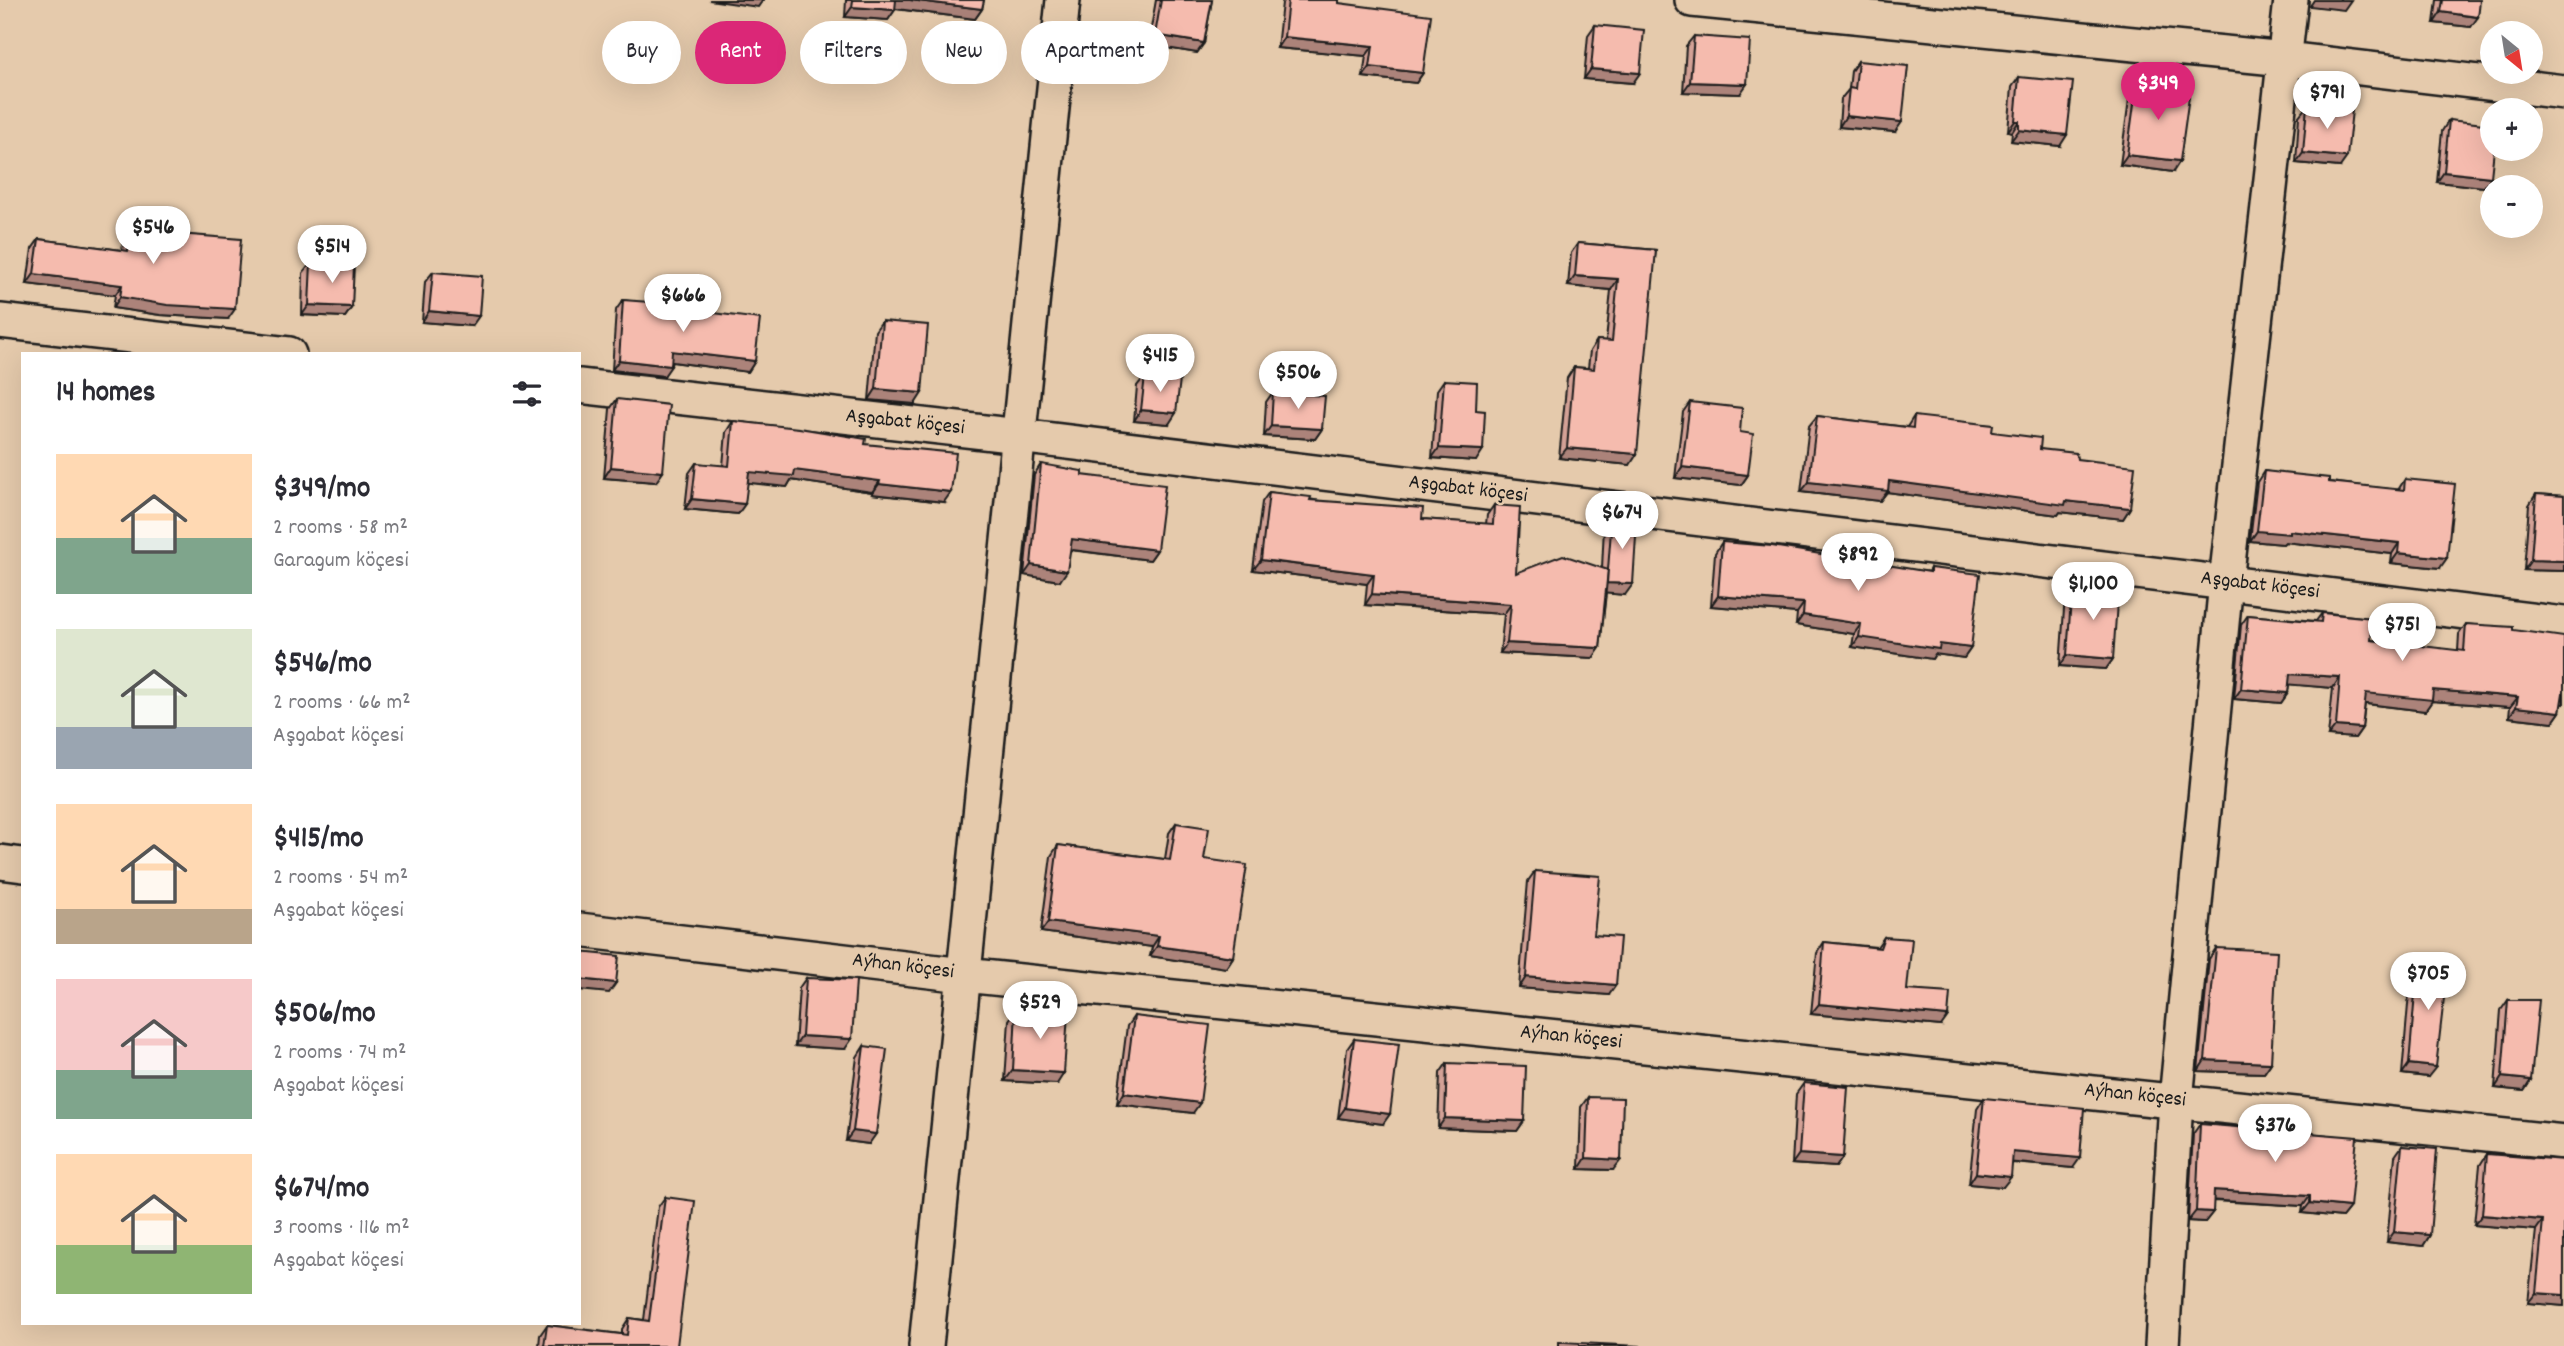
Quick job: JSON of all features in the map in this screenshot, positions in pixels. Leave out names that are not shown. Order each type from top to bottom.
[{"type":"street","points":[[926,1346],[1063,0]]},
{"type":"street","points":[[1692,0],[2284,59],[2564,92]]},
{"type":"street","points":[[2162,1346],[2176,1100],[2226,582],[2291,0]]},
{"type":"street","points":[[0,321],[271,352]]},
{"type":"street","name":"Aşgabat köçesi","points":[[581,386],[1019,436],[2564,624]]},
{"type":"street","points":[[0,862],[21,864]]},
{"type":"street","name":"Aýhan köçesi","points":[[581,930],[964,975],[2564,1142]]},
{"type":"building","points":[[853,0],[896,0],[895,10],[852,7]]},
{"type":"building","points":[[910,0],[984,0],[982,9]]},
{"type":"building","points":[[1161,0],[1212,0],[1204,43],[1169,37],[1169,21],[1157,21]]},
{"type":"building","points":[[1288,0],[1339,0],[1339,3],[1431,15],[1423,73],[1370,67],[1373,46],[1284,37]]},
{"type":"building","points":[[2443,0],[2480,0],[2478,17],[2441,12]]},
{"type":"building","points":[[1595,25],[1644,30],[1640,73],[1591,69]]},
{"type":"building","points":[[1694,36],[1750,40],[1747,84],[1690,82]]},
{"type":"building","points":[[1858,61],[1908,66],[1902,122],[1846,116],[1849,88],[1855,89]]},
{"type":"building","points":[[2019,77],[2073,82],[2067,135],[2019,130],[2019,121],[2015,121]]},
{"type":"building","points":[[2137,82],[2190,89],[2180,161],[2127,155]]},
{"type":"building","points":[[2307,106],[2352,110],[2347,157],[2303,153]]},
{"type":"building","points":[[2449,120],[2480,124],[2480,161],[2493,161],[2491,175],[2444,172]]},
{"type":"building","points":[[133,217],[181,225],[179,234],[241,239],[235,309],[167,305],[120,297],[122,285],[34,274],[39,239],[128,251]]},
{"type":"building","points":[[1578,243],[1656,250],[1637,454],[1567,448],[1574,367],[1594,369],[1597,340],[1612,341],[1618,279],[1575,276]]},
{"type":"building","points":[[311,263],[354,265],[352,307],[309,305]]},
{"type":"building","points":[[433,272],[482,276],[479,316],[429,311]]},
{"type":"building","points":[[623,300],[676,304],[676,308],[760,319],[755,361],[672,351],[671,366],[619,360]]},
{"type":"building","points":[[882,321],[928,325],[922,393],[876,389]]},
{"type":"building","points":[[1145,376],[1180,379],[1176,413],[1141,410]]},
{"type":"building","points":[[1444,380],[1477,382],[1476,410],[1485,411],[1483,450],[1439,448]]},
{"type":"building","points":[[1273,392],[1325,396],[1322,429],[1271,426]]},
{"type":"building","points":[[617,399],[669,405],[663,472],[611,467]]},
{"type":"building","points":[[1690,402],[1742,408],[1740,432],[1753,434],[1748,475],[1682,467]]},
{"type":"building","points":[[1817,416],[1913,428],[1914,416],[1993,425],[1992,432],[2041,438],[2040,449],[2076,453],[2077,459],[2135,466],[2130,508],[2066,501],[2065,505],[1889,481],[1888,491],[1809,482]]},
{"type":"building","points":[[733,421],[866,439],[865,444],[956,453],[951,492],[879,484],[880,481],[795,470],[794,476],[749,472],[745,504],[692,499],[696,463],[729,466]]},
{"type":"building","points":[[1041,464],[1082,471],[1082,475],[1165,485],[1157,550],[1072,539],[1067,571],[1031,565]]},
{"type":"building","points":[[2264,471],[2329,478],[2329,482],[2404,490],[2405,479],[2455,484],[2447,558],[2398,553],[2399,543],[2290,531],[2290,534],[2257,531]]},
{"type":"building","points":[[1269,492],[1311,497],[1310,500],[1423,508],[1422,519],[1493,524],[1494,505],[1520,507],[1516,573],[1563,555],[1608,570],[1600,648],[1507,643],[1511,604],[1372,594],[1374,574],[1261,560]]},
{"type":"building","points":[[2536,494],[2564,496],[2564,561],[2531,560]]},
{"type":"building","points":[[1612,517],[1637,520],[1633,584],[1607,583]]},
{"type":"building","points":[[1722,542],[1772,546],[1930,572],[1930,568],[1980,574],[1971,648],[1940,644],[1939,649],[1859,637],[1861,624],[1803,615],[1804,603],[1718,596]]},
{"type":"building","points":[[2072,585],[2118,588],[2113,659],[2067,655]]},
{"type":"building","points":[[2322,613],[2373,618],[2371,640],[2464,651],[2466,624],[2513,627],[2513,630],[2564,637],[2564,693],[2560,712],[2516,707],[2518,697],[2433,690],[2432,700],[2366,693],[2362,728],[2336,726],[2340,677],[2290,674],[2288,693],[2241,689],[2248,615],[2321,622]]},
{"type":"building","points":[[1176,823],[1209,828],[1204,859],[1247,865],[1233,957],[1157,946],[1159,936],[1048,922],[1058,845],[1170,860]]},
{"type":"building","points":[[1535,871],[1600,876],[1594,935],[1620,937],[1616,985],[1526,977]]},
{"type":"building","points":[[1884,937],[1912,939],[1907,990],[1950,993],[1948,1016],[1819,1004],[1824,942],[1880,948]]},
{"type":"building","points":[[2216,948],[2277,951],[2271,1063],[2205,1060]]},
{"type":"building","points":[[581,952],[619,956],[616,983],[581,979]]},
{"type":"building","points":[[2418,959],[2448,963],[2436,1067],[2409,1064]]},
{"type":"building","points":[[806,978],[856,980],[852,1039],[802,1036]]},
{"type":"building","points":[[2508,1000],[2539,1000],[2531,1080],[2502,1077]]},
{"type":"building","points":[[1016,1010],[1068,1013],[1064,1073],[1013,1070]]},
{"type":"building","points":[[1134,1016],[1210,1025],[1200,1103],[1124,1093]]},
{"type":"building","points":[[1354,1039],[1399,1044],[1390,1114],[1345,1108]]},
{"type":"building","points":[[864,1046],[887,1049],[876,1134],[853,1131]]},
{"type":"building","points":[[1447,1063],[1526,1066],[1524,1121],[1445,1118]]},
{"type":"building","points":[[1804,1083],[1848,1087],[1843,1157],[1799,1154]]},
{"type":"building","points":[[1588,1097],[1623,1098],[1621,1160],[1586,1158]]},
{"type":"building","points":[[1984,1098],[2084,1108],[2080,1158],[2013,1152],[2011,1177],[1976,1173]]},
{"type":"building","points":[[2200,1124],[2357,1137],[2350,1207],[2310,1203],[2310,1196],[2214,1190],[2213,1212],[2196,1211]]},
{"type":"building","points":[[2402,1146],[2437,1149],[2430,1235],[2394,1232]]},
{"type":"building","points":[[2487,1154],[2564,1160],[2564,1295],[2536,1293],[2543,1220],[2482,1215]]},
{"type":"building","points":[[665,1197],[695,1201],[677,1346],[544,1346],[547,1325],[627,1335],[629,1318],[649,1321]]},
{"type":"building","points":[[1559,1342],[1641,1346],[1559,1346]]}]
